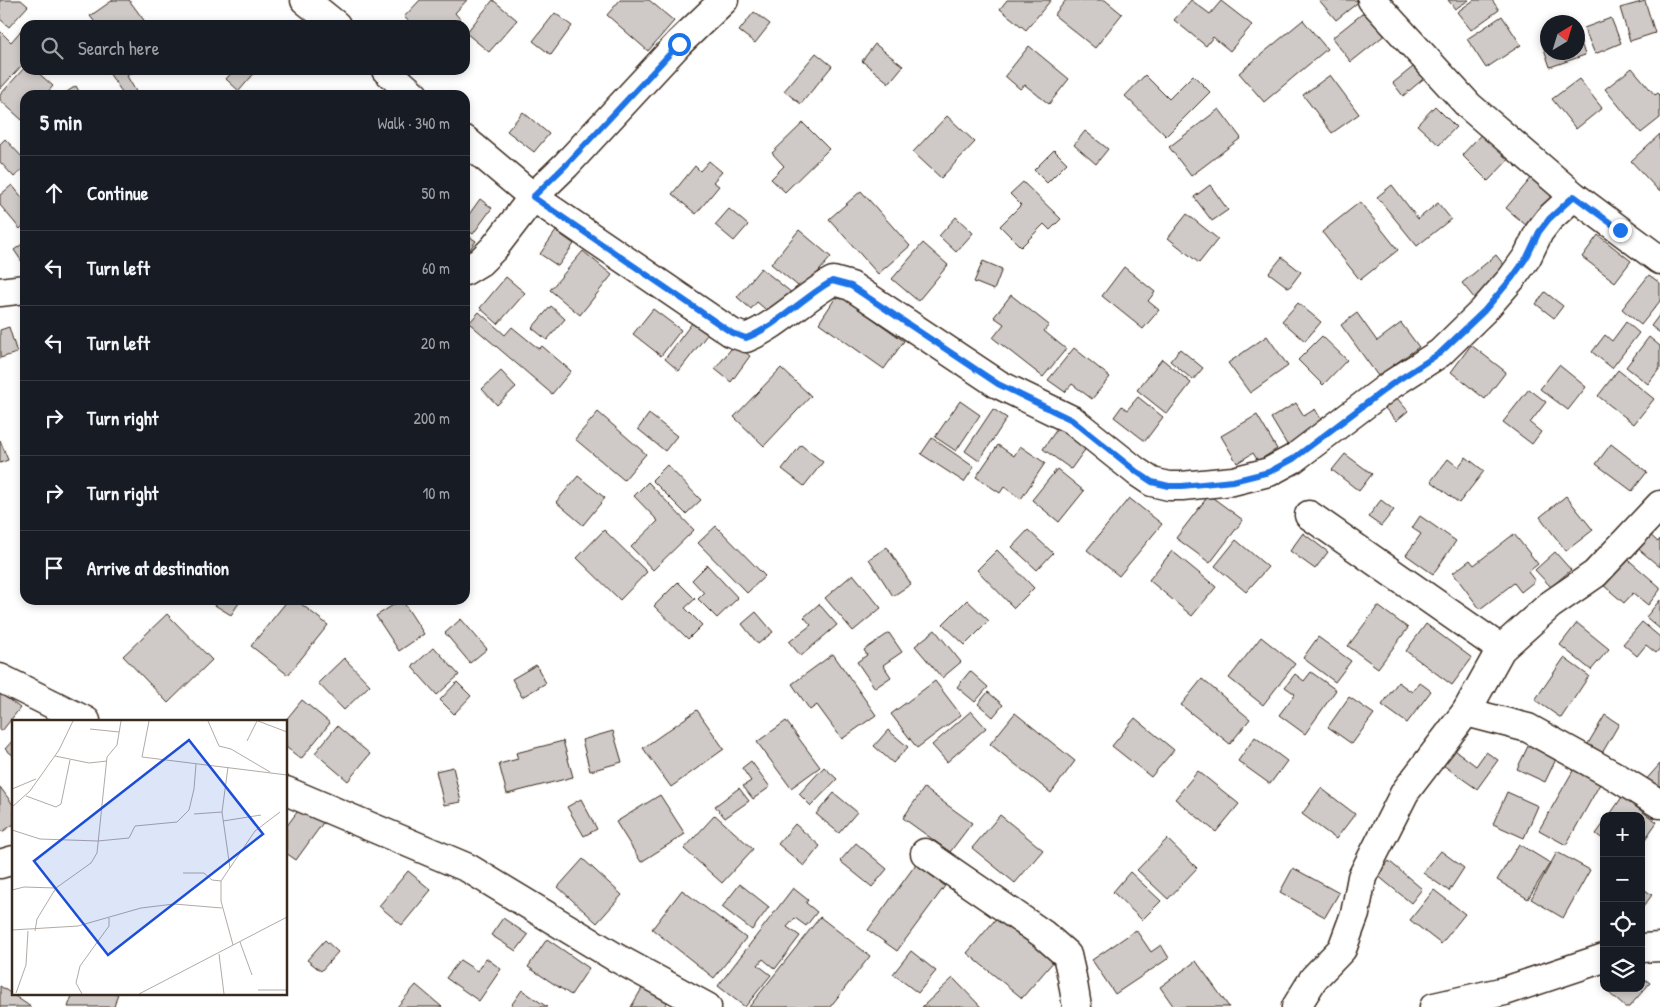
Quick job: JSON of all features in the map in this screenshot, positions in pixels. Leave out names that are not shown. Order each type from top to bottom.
[{"type":"street","points":[[305,0],[330,20]]},
{"type":"street","points":[[470,268],[480,262],[494,248],[533,197],[566,165],[679,44],[724,0]]},
{"type":"street","points":[[1372,0],[1469,106],[1574,196],[1660,260]]},
{"type":"street","points":[[392,75],[408,90]]},
{"type":"street","points":[[470,144],[533,197],[732,333],[746,338],[758,333],[816,290],[832,281],[851,286],[998,384],[1072,420],[1152,482],[1169,486],[1233,481],[1269,472],[1293,459],[1392,384],[1440,353],[1484,311],[1527,257],[1539,232],[1549,219],[1574,196]]},
{"type":"street","points":[[1296,1007],[1314,978],[1342,950],[1355,914],[1362,877],[1404,792],[1466,712],[1501,649],[1550,606],[1595,574],[1660,506]]},
{"type":"street","points":[[1309,515],[1501,649]]},
{"type":"street","points":[[0,678],[84,720]]},
{"type":"street","points":[[1466,712],[1528,728],[1615,776],[1660,804]]},
{"type":"street","points":[[288,792],[468,868],[615,956],[707,1007]]},
{"type":"street","points":[[924,853],[1043,934],[1067,956],[1077,1007]]},
{"type":"street","points":[[1645,948],[1660,948]]},
{"type":"street","points":[[1434,1007],[1505,991],[1600,959]]},
{"type":"building","points":[[0,0],[21,0],[28,6],[9,27],[0,19]]},
{"type":"building","points":[[113,0],[129,0],[144,20],[93,20],[90,16]]},
{"type":"building","points":[[420,0],[467,0],[455,13],[460,19],[459,20],[407,20],[404,17]]},
{"type":"building","points":[[493,0],[517,20],[489,52],[470,36],[470,28]]},
{"type":"building","points":[[620,0],[649,0],[674,21],[648,51],[607,15]]},
{"type":"building","points":[[1007,0],[1051,0],[1026,30],[1000,9]]},
{"type":"building","points":[[1066,0],[1105,0],[1122,14],[1095,48],[1054,15]]},
{"type":"building","points":[[1191,0],[1210,14],[1221,1],[1252,25],[1230,51],[1213,37],[1206,46],[1174,20]]},
{"type":"building","points":[[1319,0],[1361,0],[1336,20]]},
{"type":"building","points":[[1448,0],[1469,0],[1455,9]]},
{"type":"building","points":[[1474,0],[1492,0],[1499,10],[1471,30],[1457,12]]},
{"type":"building","points":[[1645,1],[1655,33],[1630,41],[1620,8]]},
{"type":"building","points":[[1372,6],[1391,30],[1351,62],[1332,38]]},
{"type":"building","points":[[754,12],[770,24],[755,43],[739,31]]},
{"type":"building","points":[[555,13],[572,26],[551,55],[533,41]]},
{"type":"building","points":[[1502,16],[1521,45],[1486,68],[1467,39]]},
{"type":"building","points":[[1611,18],[1621,43],[1595,54],[1585,28]]},
{"type":"building","points":[[1303,20],[1327,49],[1264,102],[1239,73]]},
{"type":"building","points":[[0,31],[11,42],[20,32],[20,67],[0,89]]},
{"type":"building","points":[[875,44],[903,66],[889,83],[862,61]]},
{"type":"building","points":[[1029,46],[1069,79],[1049,104],[1025,85],[1020,89],[1005,76]]},
{"type":"building","points":[[816,53],[832,66],[801,104],[784,91]]},
{"type":"building","points":[[1548,60],[1570,60],[1550,67]]},
{"type":"building","points":[[1418,63],[1428,75],[1403,96],[1393,83]]},
{"type":"building","points":[[1632,68],[1655,95],[1658,93],[1660,95],[1660,118],[1641,133],[1605,89]]},
{"type":"building","points":[[20,73],[20,75],[41,75],[53,86],[49,90],[20,90],[20,118],[0,100],[0,95]]},
{"type":"building","points":[[110,75],[128,75],[127,76],[135,90],[121,90]]},
{"type":"building","points":[[230,75],[253,75],[240,90],[226,79]]},
{"type":"building","points":[[1145,75],[1169,99],[1193,75],[1210,92],[1166,136],[1125,96]]},
{"type":"building","points":[[1330,75],[1359,114],[1332,133],[1303,95]]},
{"type":"building","points":[[1579,79],[1602,108],[1576,129],[1552,99]]},
{"type":"building","points":[[76,86],[78,90],[70,90]]},
{"type":"building","points":[[1435,106],[1456,127],[1439,145],[1417,125]]},
{"type":"building","points":[[1219,109],[1241,138],[1191,176],[1169,147]]},
{"type":"building","points":[[523,112],[549,134],[534,152],[507,131]]},
{"type":"building","points":[[947,116],[975,142],[941,178],[913,152]]},
{"type":"building","points":[[803,123],[829,149],[785,192],[771,179],[784,166],[772,153]]},
{"type":"building","points":[[1488,127],[1515,153],[1488,181],[1462,155]]},
{"type":"building","points":[[1085,131],[1108,149],[1096,164],[1074,145]]},
{"type":"building","points":[[1660,134],[1660,190],[1659,191],[1631,161]]},
{"type":"building","points":[[5,139],[20,155],[20,172],[14,177],[0,162],[0,144]]},
{"type":"building","points":[[1054,150],[1067,163],[1047,183],[1034,170]]},
{"type":"building","points":[[709,161],[722,172],[713,182],[719,186],[696,214],[672,194],[695,166],[700,171]]},
{"type":"building","points":[[1533,176],[1555,195],[1528,227],[1506,208]]},
{"type":"building","points":[[1023,182],[1061,219],[1050,230],[1044,224],[1021,247],[1000,226],[1021,205],[1010,194]]},
{"type":"building","points":[[12,185],[20,195],[20,229],[0,205],[0,195]]},
{"type":"building","points":[[1210,185],[1228,210],[1212,221],[1194,197]]},
{"type":"building","points":[[1392,185],[1418,219],[1438,203],[1451,219],[1417,246],[1377,197]]},
{"type":"building","points":[[861,191],[910,246],[878,274],[829,219]]},
{"type":"building","points":[[480,199],[492,208],[473,234],[470,232],[470,213]]},
{"type":"building","points":[[1360,202],[1398,250],[1360,280],[1322,232]]},
{"type":"building","points":[[729,209],[748,225],[734,241],[715,225]]},
{"type":"building","points":[[1187,214],[1218,239],[1199,263],[1168,238]]},
{"type":"building","points":[[956,217],[973,233],[956,252],[939,236]]},
{"type":"building","points":[[799,230],[831,257],[803,290],[771,264]]},
{"type":"building","points":[[556,231],[574,244],[558,266],[540,254]]},
{"type":"building","points":[[1598,235],[1631,261],[1615,282],[1582,257]]},
{"type":"building","points":[[470,237],[476,241],[470,249]]},
{"type":"building","points":[[923,243],[948,265],[918,301],[892,279]]},
{"type":"building","points":[[20,246],[20,259],[14,250]]},
{"type":"building","points":[[583,251],[612,275],[580,315],[550,290]]},
{"type":"building","points":[[1496,255],[1509,271],[1475,299],[1462,283]]},
{"type":"building","points":[[1282,257],[1301,272],[1289,288],[1269,273]]},
{"type":"building","points":[[983,261],[1002,269],[994,290],[974,282]]},
{"type":"building","points":[[1124,267],[1155,292],[1148,301],[1159,310],[1143,329],[1102,296]]},
{"type":"building","points":[[761,268],[792,293],[773,316],[757,302],[751,309],[737,297]]},
{"type":"building","points":[[1649,275],[1660,283],[1660,301],[1641,325],[1622,309]]},
{"type":"building","points":[[506,277],[525,293],[498,324],[480,308]]},
{"type":"building","points":[[1545,292],[1563,306],[1554,318],[1536,304]]},
{"type":"building","points":[[838,294],[904,341],[884,369],[819,323]]},
{"type":"building","points":[[1011,295],[1049,325],[1044,331],[1066,349],[1043,377],[993,338],[1004,324],[994,317]]},
{"type":"building","points":[[1298,303],[1321,322],[1305,341],[1282,321]]},
{"type":"building","points":[[551,306],[565,319],[547,340],[532,328]]},
{"type":"building","points":[[653,309],[681,330],[661,356],[633,334]]},
{"type":"building","points":[[479,312],[505,335],[512,327],[539,349],[542,346],[571,371],[552,394],[470,322]]},
{"type":"building","points":[[1357,313],[1377,341],[1401,323],[1419,347],[1378,376],[1341,325]]},
{"type":"building","points":[[1660,314],[1660,333],[1651,326]]},
{"type":"building","points":[[695,319],[710,331],[679,371],[665,359]]},
{"type":"building","points":[[1626,322],[1639,333],[1612,368],[1592,352],[1605,335],[1612,341]]},
{"type":"building","points":[[9,327],[17,353],[0,358],[0,330]]},
{"type":"building","points":[[1267,336],[1288,366],[1250,393],[1228,363]]},
{"type":"building","points":[[1322,336],[1347,360],[1323,385],[1298,360]]},
{"type":"building","points":[[1649,337],[1660,346],[1660,368],[1648,384],[1626,367]]},
{"type":"building","points":[[735,344],[750,356],[731,382],[715,369]]},
{"type":"building","points":[[1471,345],[1506,372],[1485,399],[1451,372]]},
{"type":"building","points":[[1074,348],[1110,377],[1092,399],[1072,384],[1065,392],[1048,380]]},
{"type":"building","points":[[1180,349],[1203,368],[1193,380],[1170,361]]},
{"type":"building","points":[[1162,359],[1191,383],[1167,414],[1137,390]]},
{"type":"building","points":[[1559,365],[1586,387],[1568,410],[1540,389]]},
{"type":"building","points":[[781,368],[811,396],[764,446],[734,417]]},
{"type":"building","points":[[1618,370],[1654,399],[1634,424],[1598,396]]},
{"type":"building","points":[[501,371],[516,387],[497,405],[482,389]]},
{"type":"building","points":[[1529,389],[1546,402],[1530,423],[1541,432],[1532,444],[1503,422]]},
{"type":"building","points":[[1138,397],[1163,417],[1145,441],[1114,417],[1122,406],[1127,410]]},
{"type":"building","points":[[1396,397],[1408,411],[1396,421],[1384,407]]},
{"type":"building","points":[[960,401],[980,415],[956,451],[935,437]]},
{"type":"building","points":[[1296,403],[1304,416],[1315,409],[1325,426],[1289,448],[1271,418]]},
{"type":"building","points":[[993,409],[1007,418],[979,461],[965,451]]},
{"type":"building","points":[[598,412],[646,454],[624,480],[575,439]]},
{"type":"building","points":[[649,414],[677,436],[665,451],[638,429]]},
{"type":"building","points":[[1257,415],[1277,449],[1258,461],[1253,453],[1237,463],[1221,436]]},
{"type":"building","points":[[1064,419],[1092,440],[1071,469],[1043,449]]},
{"type":"building","points":[[932,438],[974,467],[964,482],[921,454]]},
{"type":"building","points":[[0,440],[8,460],[0,463]]},
{"type":"building","points":[[1611,444],[1647,472],[1632,491],[1596,464]]},
{"type":"building","points":[[801,445],[823,462],[804,486],[782,469]]},
{"type":"building","points":[[998,445],[1014,456],[1020,446],[1045,463],[1021,499],[1004,487],[1000,493],[976,477]]},
{"type":"building","points":[[1345,454],[1372,474],[1359,491],[1332,470]]},
{"type":"building","points":[[1466,457],[1484,471],[1459,503],[1431,481],[1448,459],[1458,467]]},
{"type":"building","points":[[667,465],[701,500],[686,514],[652,480]]},
{"type":"building","points":[[1057,469],[1084,491],[1059,522],[1032,500]]},
{"type":"building","points":[[578,476],[605,498],[583,525],[556,502]]},
{"type":"building","points":[[648,482],[694,530],[653,570],[631,547],[658,521],[634,496]]},
{"type":"building","points":[[1209,495],[1243,520],[1210,563],[1176,538]]},
{"type":"building","points":[[1566,496],[1593,530],[1566,551],[1540,517]]},
{"type":"building","points":[[1129,498],[1162,524],[1119,576],[1087,550]]},
{"type":"building","points":[[1381,500],[1394,510],[1381,526],[1368,517]]},
{"type":"building","points":[[1420,516],[1456,541],[1433,574],[1406,555],[1421,534],[1412,528]]},
{"type":"building","points":[[716,526],[765,576],[747,593],[698,543]]},
{"type":"building","points":[[604,530],[647,572],[620,600],[577,558]]},
{"type":"building","points":[[1028,530],[1053,553],[1037,570],[1012,547]]},
{"type":"building","points":[[1303,533],[1328,552],[1315,569],[1290,551]]},
{"type":"building","points":[[1648,533],[1658,542],[1660,539],[1660,567],[1636,547]]},
{"type":"building","points":[[1514,534],[1538,564],[1528,572],[1535,581],[1521,592],[1514,583],[1480,609],[1453,573],[1470,560],[1474,565]]},
{"type":"building","points":[[1236,540],[1268,567],[1246,592],[1215,566]]},
{"type":"building","points":[[887,547],[911,584],[893,596],[869,559]]},
{"type":"building","points":[[997,550],[1034,588],[1014,608],[977,570]]},
{"type":"building","points":[[1172,551],[1216,587],[1192,616],[1149,580]]},
{"type":"building","points":[[1555,552],[1571,570],[1551,587],[1535,570]]},
{"type":"building","points":[[1625,557],[1660,587],[1660,590],[1648,605],[1633,593],[1624,603],[1602,584]]},
{"type":"building","points":[[707,565],[738,598],[717,618],[698,599],[704,593],[692,580]]},
{"type":"building","points":[[853,574],[881,608],[853,631],[825,598]]},
{"type":"building","points":[[678,582],[695,599],[685,608],[702,625],[688,639],[654,606]]},
{"type":"building","points":[[967,600],[989,621],[965,645],[943,624]]},
{"type":"building","points":[[1660,600],[1660,629],[1646,617]]},
{"type":"building","points":[[819,604],[837,625],[801,656],[789,642],[811,625],[804,617]]},
{"type":"building","points":[[215,605],[238,605],[231,615]]},
{"type":"building","points":[[284,605],[302,605],[328,625],[288,675],[251,646]]},
{"type":"building","points":[[393,605],[405,605],[424,634],[399,651],[376,616]]},
{"type":"building","points":[[1378,606],[1408,628],[1378,668],[1348,646]]},
{"type":"building","points":[[756,612],[773,632],[758,644],[742,624]]},
{"type":"building","points":[[167,614],[212,660],[168,703],[123,656]]},
{"type":"building","points":[[461,619],[487,649],[470,663],[445,633]]},
{"type":"building","points":[[1642,622],[1660,637],[1660,648],[1656,653],[1646,645],[1637,656],[1623,644]]},
{"type":"building","points":[[1577,623],[1609,649],[1591,670],[1560,645]]},
{"type":"building","points":[[1426,624],[1472,658],[1452,685],[1406,651]]},
{"type":"building","points":[[935,630],[961,662],[942,678],[915,646]]},
{"type":"building","points":[[889,633],[902,652],[883,665],[891,677],[875,688],[857,662],[867,655],[864,650]]},
{"type":"building","points":[[1261,637],[1295,664],[1263,705],[1229,678]]},
{"type":"building","points":[[1318,637],[1351,661],[1335,682],[1303,658]]},
{"type":"building","points":[[434,647],[459,675],[437,695],[412,667]]},
{"type":"building","points":[[833,654],[876,715],[842,739],[817,705],[810,710],[792,684]]},
{"type":"building","points":[[344,658],[370,685],[344,710],[318,683]]},
{"type":"building","points":[[1564,658],[1589,676],[1561,718],[1535,700]]},
{"type":"building","points":[[536,665],[546,683],[522,697],[512,679]]},
{"type":"building","points":[[970,671],[988,687],[975,702],[957,687]]},
{"type":"building","points":[[1311,672],[1336,690],[1305,734],[1279,715],[1295,694],[1285,687],[1295,674],[1304,681]]},
{"type":"building","points":[[1202,679],[1250,719],[1230,744],[1181,705]]},
{"type":"building","points":[[935,681],[961,715],[917,748],[891,714]]},
{"type":"building","points":[[457,682],[471,696],[454,714],[440,700]]},
{"type":"building","points":[[1398,682],[1412,692],[1419,682],[1431,691],[1407,723],[1382,705]]},
{"type":"building","points":[[988,692],[1003,705],[993,717],[978,704]]},
{"type":"building","points":[[0,693],[20,708],[2,731],[0,730]]},
{"type":"building","points":[[1349,697],[1374,714],[1352,744],[1328,727]]},
{"type":"building","points":[[302,700],[330,723],[301,759],[288,749],[288,720],[286,720]]},
{"type":"building","points":[[697,710],[724,749],[671,787],[643,748]]},
{"type":"building","points":[[971,711],[986,728],[947,762],[932,745]]},
{"type":"building","points":[[1015,713],[1075,761],[1051,793],[990,744]]},
{"type":"building","points":[[1605,715],[1619,724],[1601,755],[1586,747]]},
{"type":"building","points":[[1135,718],[1174,750],[1151,777],[1112,746]]},
{"type":"building","points":[[786,721],[820,767],[791,788],[757,742]]},
{"type":"building","points":[[337,726],[370,754],[348,781],[315,753]]},
{"type":"building","points":[[888,730],[908,747],[893,763],[874,746]]},
{"type":"building","points":[[613,731],[622,762],[590,771],[582,740]]},
{"type":"building","points":[[1255,737],[1287,761],[1270,784],[1238,761]]},
{"type":"building","points":[[12,741],[12,754],[5,749]]},
{"type":"building","points":[[563,741],[573,777],[507,794],[499,764],[518,759],[516,753]]},
{"type":"building","points":[[1530,742],[1558,755],[1545,782],[1517,769]]},
{"type":"building","points":[[1451,747],[1476,766],[1486,752],[1498,760],[1477,789],[1440,763]]},
{"type":"building","points":[[751,761],[770,787],[753,799],[743,786],[751,781],[742,768]]},
{"type":"building","points":[[1660,764],[1660,793],[1643,783]]},
{"type":"building","points":[[453,767],[461,802],[444,805],[436,771]]},
{"type":"building","points":[[824,767],[837,779],[811,806],[799,794]]},
{"type":"building","points":[[1574,769],[1600,784],[1566,845],[1539,830]]},
{"type":"building","points":[[1198,771],[1239,804],[1216,832],[1175,799]]},
{"type":"building","points":[[0,787],[12,803],[12,825],[2,832],[0,829]]},
{"type":"building","points":[[739,788],[749,801],[725,818],[715,806]]},
{"type":"building","points":[[924,788],[972,823],[950,852],[903,818]]},
{"type":"building","points":[[1321,788],[1355,814],[1336,839],[1302,814]]},
{"type":"building","points":[[1507,792],[1538,806],[1524,838],[1493,824]]},
{"type":"building","points":[[834,793],[857,812],[839,833],[816,814]]},
{"type":"building","points":[[660,795],[685,834],[641,862],[616,822]]},
{"type":"building","points":[[1622,797],[1643,812],[1612,812]]},
{"type":"building","points":[[581,799],[597,829],[584,836],[567,807]]},
{"type":"building","points":[[303,804],[325,820],[296,860],[288,854],[288,824]]},
{"type":"building","points":[[1645,813],[1657,822],[1645,839]]},
{"type":"building","points":[[715,815],[753,849],[722,883],[684,849]]},
{"type":"building","points":[[1000,815],[1043,850],[1015,883],[972,848]]},
{"type":"building","points":[[795,824],[820,846],[804,866],[778,844]]},
{"type":"building","points":[[1600,828],[1600,837],[1596,834]]},
{"type":"building","points":[[1167,839],[1197,868],[1168,899],[1137,870]]},
{"type":"building","points":[[856,843],[887,869],[872,887],[840,861]]},
{"type":"building","points":[[1519,844],[1550,863],[1528,899],[1497,880]]},
{"type":"building","points":[[1441,851],[1464,868],[1449,891],[1423,873]]},
{"type":"building","points":[[1557,852],[1590,870],[1563,918],[1531,899]]},
{"type":"building","points":[[583,859],[622,895],[597,923],[558,887]]},
{"type":"building","points":[[1389,861],[1422,889],[1411,903],[1377,875]]},
{"type":"building","points":[[916,864],[945,886],[897,951],[868,930]]},
{"type":"building","points":[[1293,868],[1339,893],[1325,917],[1280,892]]},
{"type":"building","points":[[408,871],[431,890],[402,925],[379,906]]},
{"type":"building","points":[[1130,872],[1161,901],[1142,920],[1113,892]]},
{"type":"building","points":[[740,884],[769,907],[752,930],[722,907]]},
{"type":"building","points":[[793,888],[808,900],[806,903],[817,912],[806,926],[795,918],[787,927],[800,936],[775,969],[763,959],[758,965],[771,975],[745,1007],[718,986]]},
{"type":"building","points":[[682,890],[746,938],[714,978],[652,929]]},
{"type":"building","points":[[1434,890],[1465,914],[1441,944],[1410,920]]},
{"type":"building","points":[[1645,890],[1652,895],[1645,905]]},
{"type":"building","points":[[999,915],[1054,961],[1022,998],[967,953]]},
{"type":"building","points":[[820,917],[870,956],[830,1007],[749,1007]]},
{"type":"building","points":[[503,918],[528,935],[516,951],[491,935]]},
{"type":"building","points":[[1136,930],[1151,952],[1161,945],[1169,958],[1115,994],[1092,960]]},
{"type":"building","points":[[547,939],[589,968],[571,995],[528,967]]},
{"type":"building","points":[[325,940],[338,952],[321,971],[307,960]]},
{"type":"building","points":[[911,951],[936,971],[918,993],[893,974]]},
{"type":"building","points":[[486,958],[501,969],[479,1001],[446,978],[460,960],[477,971]]},
{"type":"building","points":[[1196,961],[1229,1007],[1174,1007],[1160,987]]},
{"type":"building","points":[[953,978],[981,1007],[922,1007]]},
{"type":"building","points":[[1645,979],[1650,983],[1645,989]]},
{"type":"building","points":[[416,985],[442,1007],[397,1007]]},
{"type":"building","points":[[644,985],[668,1000],[664,1007],[631,1007]]},
{"type":"building","points":[[0,986],[31,1007],[0,1007]]},
{"type":"building","points":[[522,990],[547,1007],[510,1007]]},
{"type":"building","points":[[1642,992],[1629,1007],[1625,1007],[1609,993]]},
{"type":"building","points":[[73,994],[118,994],[114,1007],[68,1007]]},
{"type":"route","points":[[679,44],[566,165],[533,197],[732,333],[746,338],[758,333],[816,290],[832,281],[851,286],[998,384],[1072,420],[1152,482],[1169,486],[1233,481],[1269,472],[1293,459],[1392,384],[1440,353],[1484,311],[1527,257],[1539,232],[1549,219],[1574,196],[1620,230]]}]
